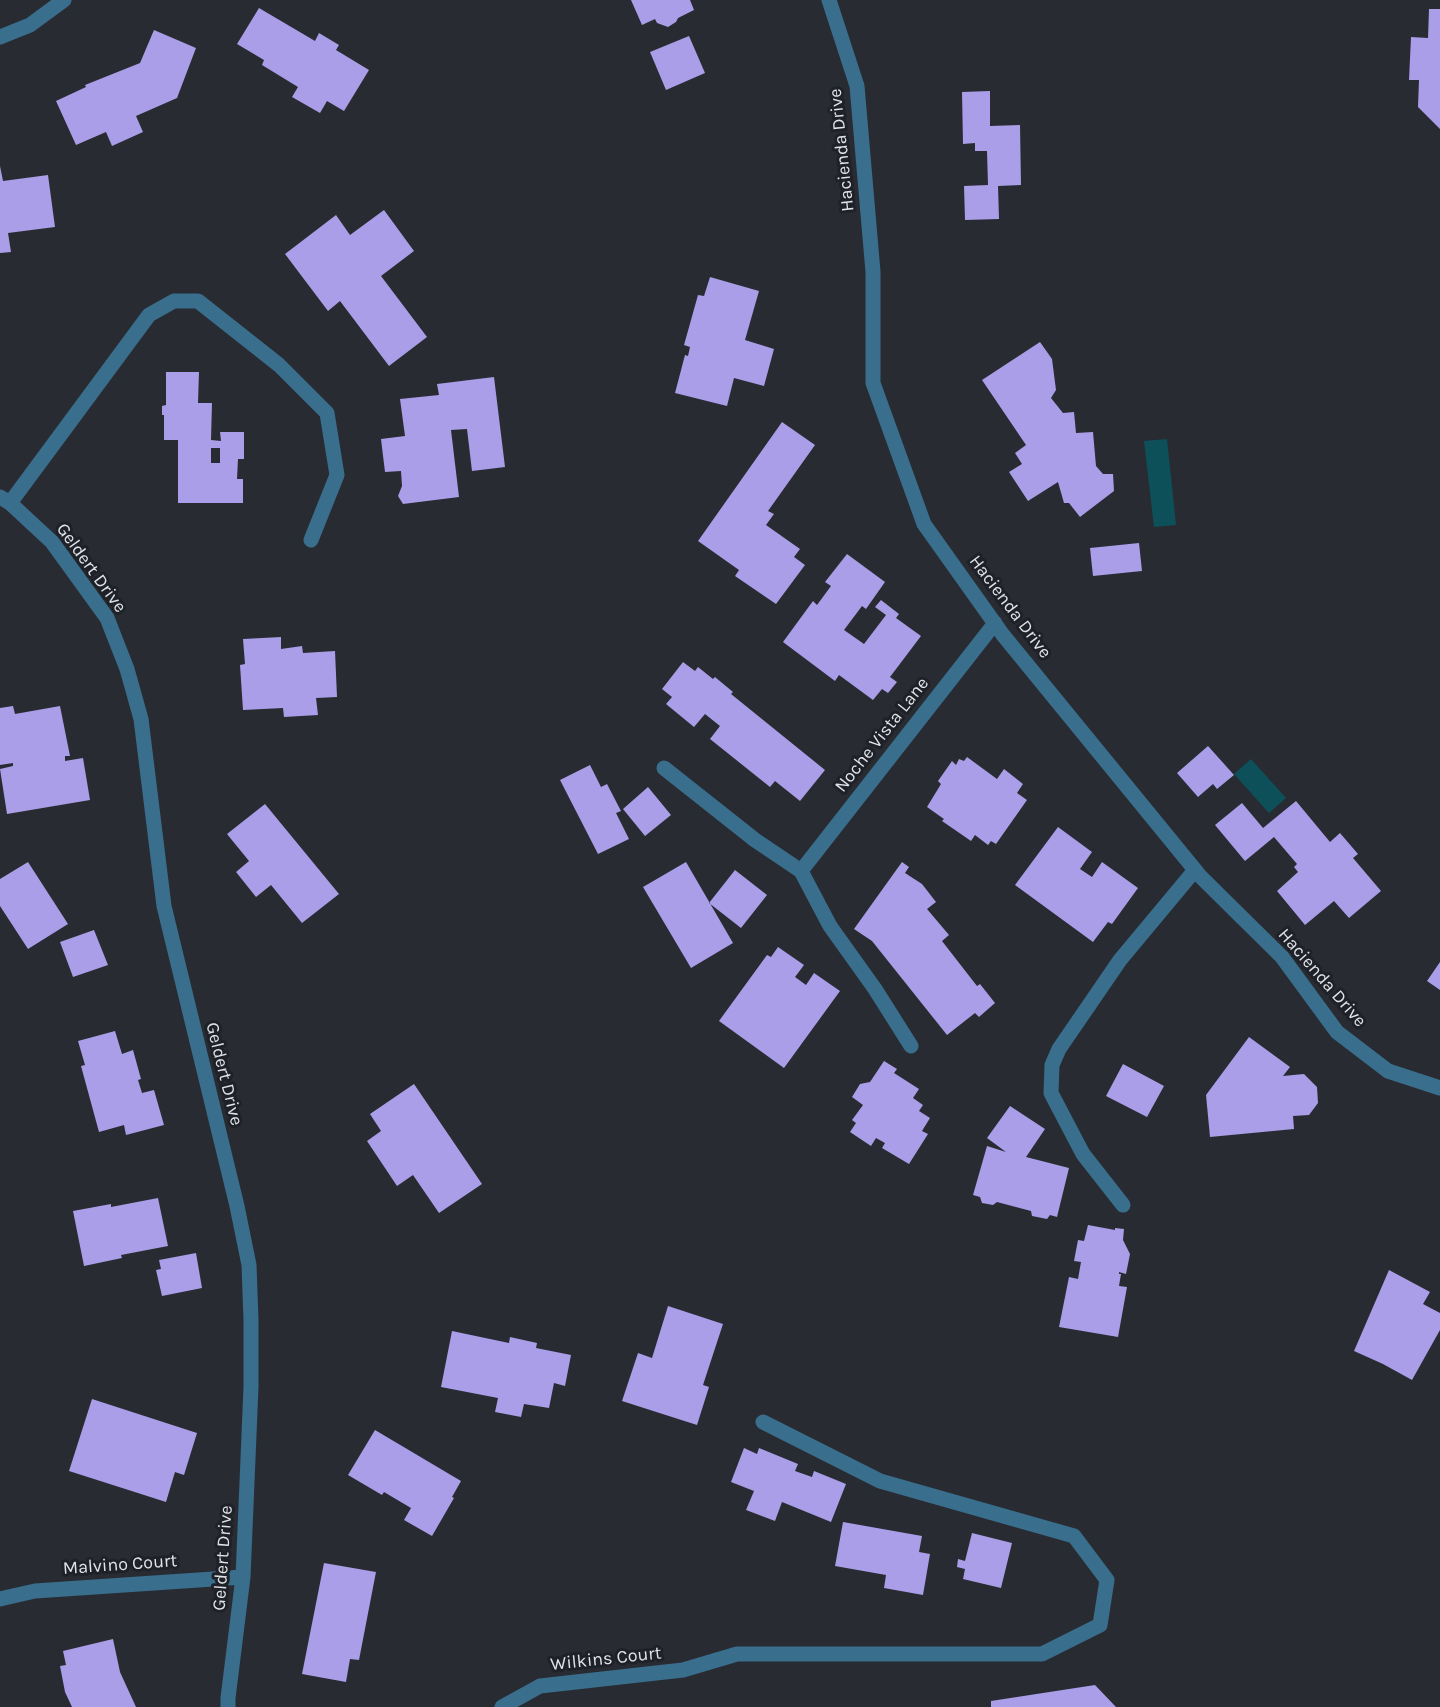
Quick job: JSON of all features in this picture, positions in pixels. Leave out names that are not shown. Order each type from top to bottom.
[{"type":"street","points":[[0,37],[30,25],[64,0]]},
{"type":"street","name":"Hacienda Drive","points":[[829,0],[857,86],[873,272],[873,383],[924,524],[995,623],[1195,870],[1282,957],[1337,1032],[1388,1071],[1440,1088]]},
{"type":"street","points":[[5,500],[149,315],[174,301],[198,302],[279,365],[327,413],[337,475],[311,540]]},
{"type":"street","name":"Geldert Drive","points":[[5,500],[52,542],[107,618],[127,669],[141,719],[164,906],[237,1206],[249,1266],[251,1387],[243,1577],[228,1707]]},
{"type":"street","name":"Noche Vista Lane","points":[[801,871],[995,623]]},
{"type":"street","points":[[664,768],[755,840],[801,871],[830,926],[875,989],[911,1046]]},
{"type":"street","points":[[1123,1205],[1083,1154],[1051,1093],[1052,1065],[1059,1048],[1120,960],[1195,870]]},
{"type":"street","name":"Wilkins Court","points":[[502,1707],[540,1686],[683,1670],[737,1654],[1042,1654],[1100,1625],[1107,1580],[1074,1536],[880,1481],[763,1422]]},
{"type":"street","name":"Malvino Court","points":[[0,1599],[35,1591],[243,1577]]},
{"type":"water","points":[[1167,439],[1176,525],[1154,527],[1144,441]]},
{"type":"water","points":[[1251,759],[1286,798],[1269,813],[1234,774]]},
{"type":"building","points":[[631,0],[690,0],[694,10],[678,18],[668,27],[657,23],[655,19],[642,25]]},
{"type":"building","points":[[259,8],[315,41],[319,33],[339,45],[336,50],[369,70],[344,111],[327,101],[320,113],[292,97],[298,87],[262,65],[264,60],[237,44]]},
{"type":"building","points":[[1429,9],[1440,9],[1440,129],[1418,107],[1419,80],[1409,80],[1411,37],[1428,38]]},
{"type":"building","points":[[154,30],[196,48],[177,98],[136,116],[143,132],[112,146],[106,132],[76,145],[56,101],[86,87],[85,85],[140,63]]},
{"type":"building","points":[[689,36],[705,73],[666,90],[650,52]]},
{"type":"building","points":[[990,91],[990,126],[1020,125],[1021,185],[998,186],[999,219],[965,220],[964,186],[988,185],[987,151],[975,151],[975,143],[963,144],[962,92]]},
{"type":"building","points":[[0,166],[3,181],[48,175],[55,227],[8,233],[11,252],[0,253]]},
{"type":"building","points":[[384,210],[414,251],[381,276],[427,337],[389,366],[340,301],[328,311],[285,254],[336,215],[350,235]]},
{"type":"building","points":[[710,277],[759,291],[745,340],[774,349],[764,386],[734,378],[727,406],[675,393],[685,355],[688,356],[690,347],[684,345],[698,295],[704,296]]},
{"type":"building","points":[[1040,342],[1052,359],[1056,390],[1051,398],[1063,413],[1074,412],[1076,433],[1093,432],[1096,466],[1103,474],[1113,474],[1114,491],[1080,517],[1069,503],[1064,503],[1058,482],[1028,501],[1009,472],[1022,464],[1015,453],[1026,445],[982,380]]},
{"type":"building","points":[[166,372],[199,372],[198,403],[212,403],[211,440],[221,441],[220,432],[244,432],[244,459],[238,459],[237,479],[243,479],[243,503],[178,503],[178,440],[164,440],[162,406],[166,405]],"holes":[[[211,448],[220,448],[220,463],[211,463]]]},
{"type":"building","points":[[494,377],[505,467],[472,471],[467,429],[451,430],[459,497],[403,504],[398,496],[402,486],[401,471],[385,472],[381,439],[405,436],[400,399],[439,395],[437,384]]},
{"type":"building","points":[[782,422],[815,445],[768,511],[774,514],[766,525],[800,549],[794,557],[805,565],[776,604],[735,576],[739,570],[698,541]]},
{"type":"building","points":[[1139,543],[1142,571],[1093,576],[1090,548]]},
{"type":"building","points":[[847,554],[885,582],[866,609],[862,606],[844,630],[864,644],[886,615],[875,607],[881,600],[899,614],[896,618],[921,636],[890,677],[897,682],[888,693],[882,689],[873,700],[839,675],[835,681],[783,642],[813,601],[817,605],[831,586],[825,582]]},
{"type":"building","points":[[281,637],[281,649],[302,646],[303,653],[335,651],[337,697],[316,698],[318,715],[284,717],[283,708],[243,710],[240,665],[245,664],[243,639]]},
{"type":"building","points":[[683,662],[695,671],[698,667],[713,679],[715,677],[733,692],[731,694],[825,770],[800,801],[775,781],[770,787],[710,739],[720,726],[705,714],[694,727],[666,704],[672,697],[662,689]]},
{"type":"building","points":[[13,706],[15,714],[60,706],[70,756],[65,756],[65,761],[83,758],[90,800],[7,814],[0,769],[13,766],[13,763],[0,765],[0,708]]},
{"type":"building","points":[[1208,746],[1234,775],[1217,789],[1213,784],[1198,797],[1177,773]]},
{"type":"building","points":[[967,757],[997,779],[1004,769],[1023,784],[1017,793],[1027,800],[996,844],[991,841],[988,845],[975,835],[971,841],[942,821],[944,819],[927,807],[941,784],[938,781],[952,761],[956,765],[959,759],[964,761]]},
{"type":"building","points":[[590,765],[601,787],[607,784],[621,811],[616,813],[629,839],[598,854],[560,780]]},
{"type":"building","points":[[648,787],[671,815],[645,836],[623,809]]},
{"type":"building","points":[[1296,801],[1330,842],[1340,833],[1358,854],[1353,858],[1381,891],[1349,918],[1334,901],[1305,925],[1277,891],[1298,872],[1294,867],[1297,864],[1274,837],[1245,861],[1215,825],[1242,803],[1263,828]]},
{"type":"building","points":[[265,804],[339,894],[302,923],[271,885],[256,897],[236,872],[249,861],[227,834]]},
{"type":"building","points":[[1058,827],[1092,852],[1080,869],[1092,877],[1102,862],[1138,888],[1112,924],[1108,922],[1093,942],[1015,885]]},
{"type":"building","points":[[28,862],[68,924],[28,949],[0,906],[0,879]]},
{"type":"building","points":[[686,862],[733,943],[691,968],[643,887]]},
{"type":"building","points":[[902,862],[909,867],[905,873],[922,884],[936,902],[927,909],[949,935],[942,941],[977,986],[980,984],[995,1003],[979,1017],[975,1013],[947,1035],[872,941],[854,929]]},
{"type":"building","points":[[735,870],[767,895],[741,928],[709,903]]},
{"type":"building","points":[[94,930],[108,965],[73,977],[60,942]]},
{"type":"building","points":[[778,947],[804,965],[795,977],[806,985],[814,973],[840,991],[784,1068],[719,1021],[767,955],[771,957]]},
{"type":"building","points":[[1440,962],[1440,990],[1427,981]]},
{"type":"building","points":[[115,1031],[122,1054],[133,1050],[141,1079],[138,1080],[142,1093],[154,1090],[164,1125],[126,1135],[124,1125],[99,1132],[81,1066],[85,1065],[78,1041]]},
{"type":"building","points":[[1249,1037],[1290,1067],[1283,1076],[1304,1074],[1317,1087],[1318,1103],[1309,1115],[1293,1116],[1294,1129],[1210,1137],[1206,1095]]},
{"type":"building","points":[[884,1061],[897,1069],[894,1073],[919,1089],[913,1098],[923,1105],[919,1111],[930,1118],[922,1131],[928,1134],[909,1164],[882,1148],[885,1143],[876,1138],[871,1146],[850,1132],[856,1123],[852,1120],[863,1105],[852,1097],[860,1084],[870,1082]]},
{"type":"building","points":[[1123,1064],[1164,1086],[1147,1117],[1106,1096]]},
{"type":"building","points":[[414,1084],[482,1184],[439,1213],[413,1175],[397,1186],[367,1141],[381,1131],[370,1114]]},
{"type":"building","points":[[1010,1106],[1045,1129],[1026,1157],[1069,1168],[1057,1217],[1050,1215],[1047,1219],[1032,1216],[1031,1211],[997,1202],[993,1205],[982,1203],[980,1197],[973,1195],[987,1146],[1006,1152],[987,1138]]},
{"type":"building","points":[[158,1198],[168,1246],[121,1255],[122,1258],[84,1266],[73,1211]]},
{"type":"building","points":[[1088,1225],[1115,1230],[1115,1228],[1124,1229],[1123,1240],[1130,1254],[1126,1274],[1119,1272],[1121,1274],[1119,1286],[1127,1287],[1118,1337],[1059,1327],[1069,1277],[1078,1279],[1081,1262],[1074,1261],[1078,1240],[1084,1241]]},
{"type":"building","points":[[196,1253],[202,1288],[162,1296],[156,1270],[161,1269],[159,1260]]},
{"type":"building","points":[[1389,1270],[1430,1292],[1423,1304],[1440,1313],[1440,1330],[1412,1380],[1354,1351]]},
{"type":"building","points":[[668,1306],[723,1324],[703,1385],[709,1387],[697,1425],[622,1401],[638,1353],[652,1358]]},
{"type":"building","points":[[452,1331],[509,1343],[510,1337],[537,1343],[536,1348],[571,1355],[565,1386],[554,1383],[549,1408],[524,1404],[521,1417],[495,1412],[498,1398],[441,1387]]},
{"type":"building","points":[[92,1399],[197,1433],[184,1475],[175,1472],[166,1502],[69,1471]]},
{"type":"building","points":[[375,1430],[461,1481],[432,1536],[404,1520],[411,1508],[384,1492],[382,1495],[348,1475]]},
{"type":"building","points":[[744,1448],[757,1454],[759,1448],[798,1464],[795,1471],[812,1477],[814,1471],[846,1484],[831,1522],[782,1502],[775,1521],[746,1510],[754,1491],[731,1482]]},
{"type":"building","points":[[843,1522],[922,1536],[919,1552],[930,1554],[923,1595],[884,1588],[886,1575],[835,1566]]},
{"type":"building","points":[[972,1533],[1012,1543],[1001,1588],[963,1579],[965,1569],[957,1567],[958,1559],[965,1561]]},
{"type":"building","points":[[324,1563],[376,1572],[359,1660],[350,1659],[346,1682],[302,1674]]},
{"type":"building","points":[[113,1639],[120,1672],[136,1707],[72,1707],[65,1692],[60,1666],[66,1665],[63,1651]]},
{"type":"building","points":[[1095,1685],[1116,1707],[991,1707],[991,1701]]}]
